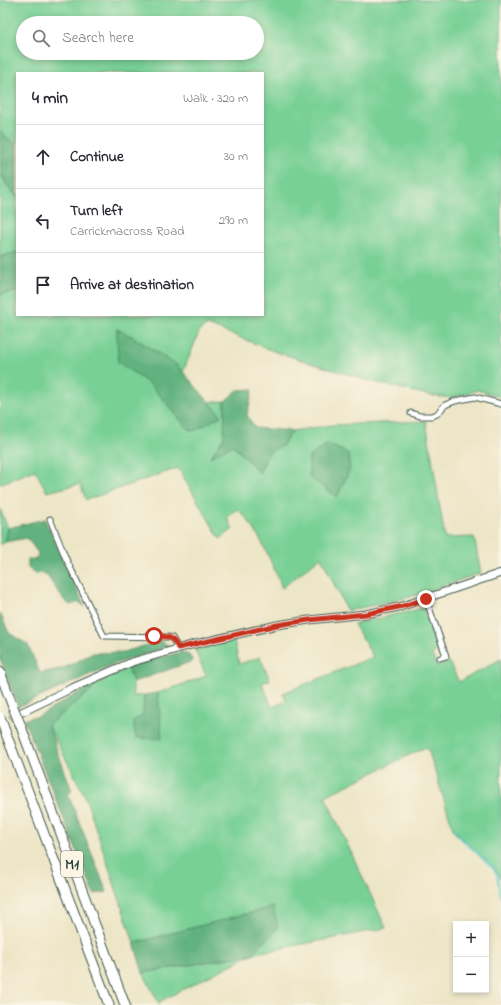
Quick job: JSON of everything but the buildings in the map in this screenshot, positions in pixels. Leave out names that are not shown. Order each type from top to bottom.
[{"type":"highway","name":"M1","points":[[0,672],[17,710],[20,724],[125,1005]]},
{"type":"highway","name":"M1","points":[[0,717],[109,1005]]},
{"type":"main road","points":[[17,710],[132,662],[178,648],[277,625],[366,614],[403,606],[501,573]]},
{"type":"street","points":[[411,413],[420,416],[432,416],[437,414],[450,403],[475,397],[501,404]]},
{"type":"street","points":[[50,520],[66,558],[104,636],[168,637],[172,638],[178,648]]},
{"type":"street","points":[[426,599],[446,656],[440,658]]},
{"type":"green space","points":[[0,0],[501,0],[501,397],[478,390],[453,398],[432,396],[366,380],[276,352],[208,325],[200,330],[183,372],[178,366],[133,337],[117,330],[119,362],[151,385],[188,429],[221,415],[209,402],[225,401],[224,438],[211,456],[232,445],[259,473],[269,452],[283,445],[292,431],[332,425],[426,421],[445,538],[474,537],[481,573],[410,597],[347,611],[321,557],[282,588],[258,535],[245,516],[237,509],[227,518],[233,529],[220,539],[178,468],[86,500],[80,484],[47,492],[35,470],[0,484],[0,294],[16,292],[16,316],[264,316],[264,72],[16,72],[16,145],[0,131]]},
{"type":"green space","points":[[0,131],[16,145],[16,196],[7,185],[0,171]]},
{"type":"green space","points":[[0,171],[7,185],[16,196],[16,252],[0,257]]},
{"type":"green space","points":[[16,252],[16,292],[0,294],[0,280],[2,279],[0,275],[0,257]]},
{"type":"green space","points":[[117,329],[133,337],[178,366],[221,416],[194,431],[188,429],[151,385],[118,362]]},
{"type":"green space","points":[[253,389],[247,415],[255,428],[292,431],[283,445],[269,452],[259,473],[233,445],[210,457],[224,438],[225,401],[238,390]]},
{"type":"green space","points":[[327,444],[348,453],[350,469],[337,497],[309,477],[309,457]]},
{"type":"green space","points":[[0,509],[8,528],[5,542],[0,545]]},
{"type":"green space","points":[[45,519],[85,607],[79,602],[70,605],[64,600],[46,574],[33,573],[28,568],[28,560],[37,558],[38,553],[27,538],[5,542],[8,528]]},
{"type":"green space","points":[[423,608],[439,648],[432,655],[437,666],[449,662],[459,682],[501,659],[501,879],[495,869],[454,832],[429,752],[426,747],[325,796],[386,928],[252,954],[273,907],[134,943],[85,796],[48,725],[93,689],[87,688],[128,668],[133,682],[133,696],[144,695],[143,715],[161,739],[158,693],[206,676],[195,650],[234,640],[239,664],[260,657],[270,680],[262,683],[272,707],[286,701],[283,693],[373,657],[354,624]]},
{"type":"green space","points":[[0,613],[9,633],[28,645],[40,673],[64,668],[93,653],[124,652],[160,641],[169,646],[111,665],[18,707],[0,658]]},
{"type":"green space","points":[[182,652],[189,655],[193,661],[133,682],[128,668],[150,660]]},
{"type":"green space","points":[[87,688],[93,689],[48,725],[72,791],[68,794],[107,892],[94,894],[24,720],[37,717]]},
{"type":"green space","points":[[158,693],[162,739],[136,738],[133,721],[143,715],[144,695]]},
{"type":"green space","points":[[273,907],[278,928],[252,954],[143,973],[134,943]]},
{"type":"green space","points":[[252,954],[159,1002],[160,1005],[143,973]]},
{"type":"waterway","points":[[455,830],[460,837],[493,868],[497,874],[501,898]]},
{"type":"tunnel","points":[[0,724],[20,713]]},
{"type":"route","points":[[154,636],[172,638],[178,648],[277,625],[366,614],[403,606],[426,599]]}]
